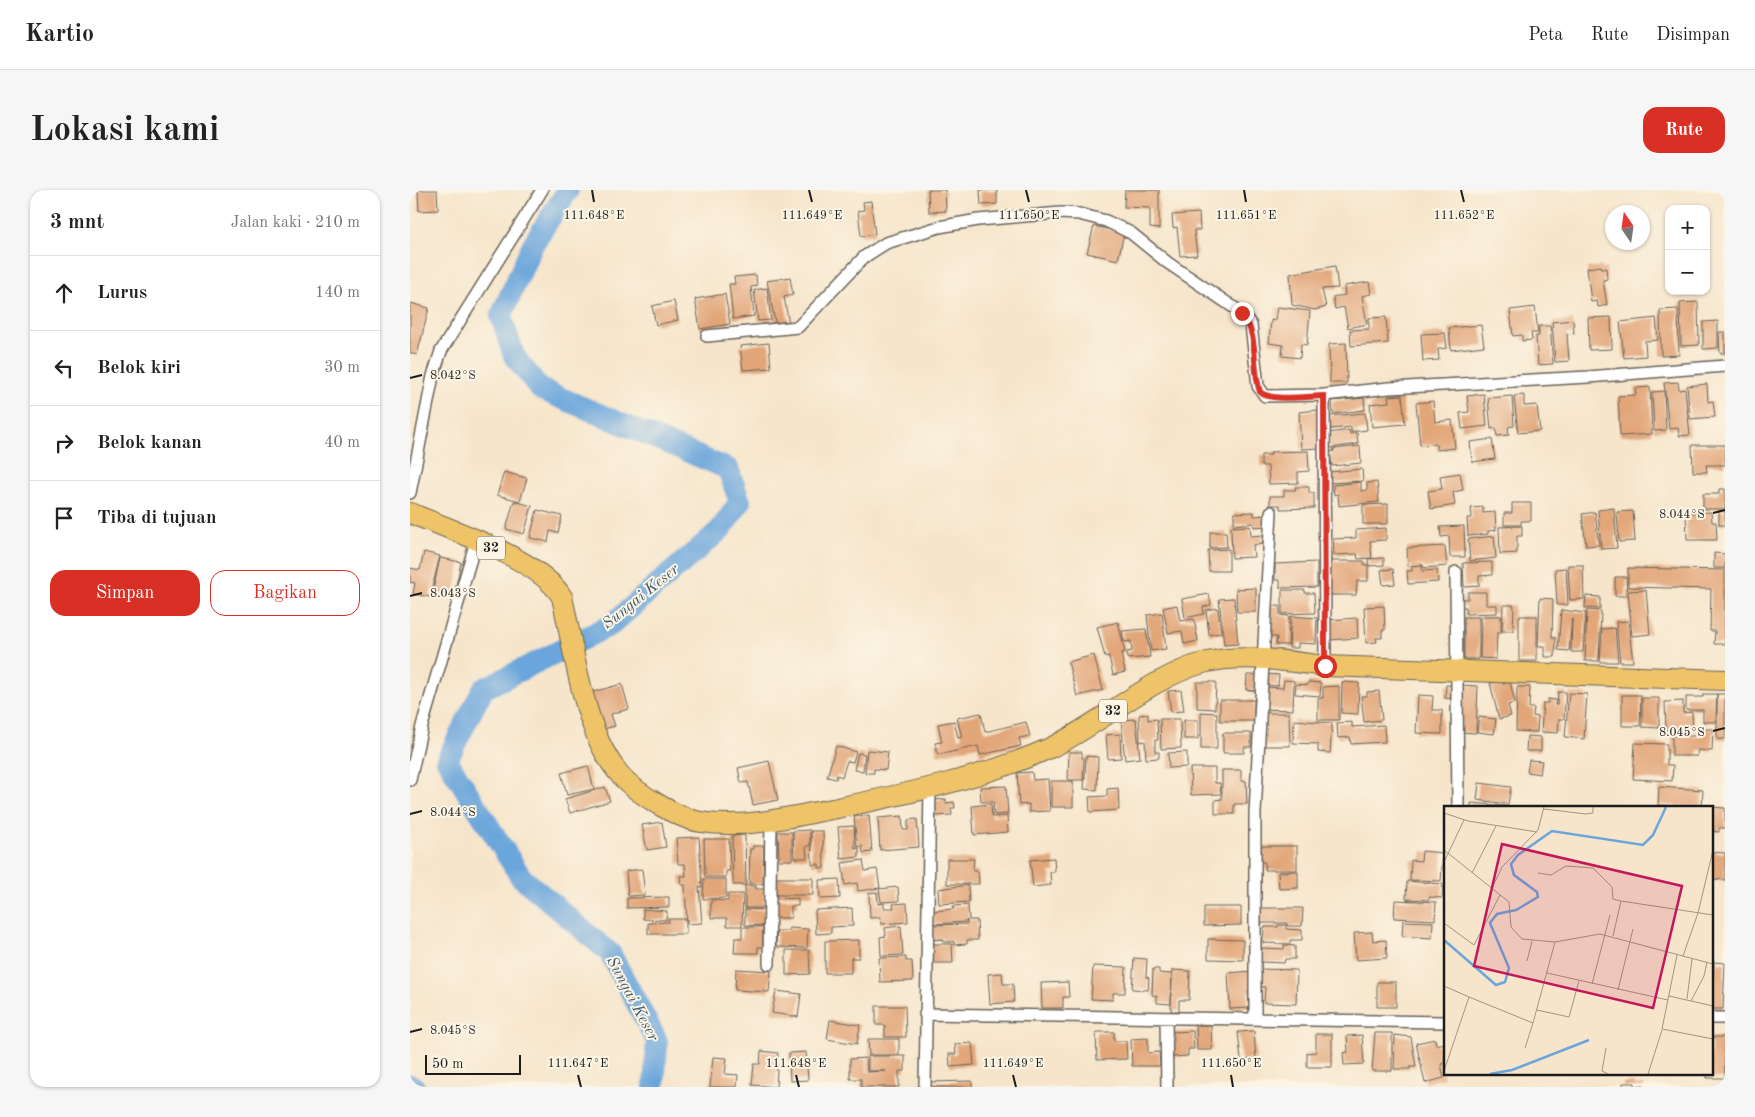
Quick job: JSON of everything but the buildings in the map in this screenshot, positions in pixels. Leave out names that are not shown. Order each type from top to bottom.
[{"type":"highway","name":"32","points":[[410,513],[476,541],[527,566],[556,585],[562,597],[593,728],[603,751],[618,773],[638,791],[684,817],[698,822],[714,824],[772,821],[930,788],[1010,763],[1051,747],[1187,669],[1205,663],[1237,659],[1325,666],[1725,680]]},
{"type":"street","points":[[410,493],[433,376],[441,350],[542,190]]},
{"type":"street","points":[[707,336],[798,327],[864,257],[886,243],[939,228],[978,220],[1061,213],[1079,214],[1106,221],[1131,233],[1168,263],[1242,313],[1251,325],[1258,386],[1265,396],[1324,396],[1389,388],[1588,377],[1725,366]]},
{"type":"street","points":[[1324,396],[1325,666]]},
{"type":"street","points":[[1255,1019],[1255,813],[1271,512]]},
{"type":"street","points":[[410,780],[425,717],[476,541]]},
{"type":"street","points":[[1456,572],[1458,806]]},
{"type":"street","points":[[925,1087],[930,788]]},
{"type":"street","points":[[769,964],[772,821]]},
{"type":"street","points":[[926,1014],[1444,1022]]},
{"type":"street","points":[[1166,1018],[1167,1087]]},
{"type":"street","points":[[1712,1018],[1725,1018]]},
{"type":"waterway","name":"Sungai Keser","points":[[568,190],[533,244],[501,316],[514,356],[540,389],[728,469],[740,502],[720,530],[611,625],[483,689],[447,760],[521,877],[610,953],[657,1041],[654,1087]]},
{"type":"waterway","name":"Sungai Keser","points":[[410,1085],[414,1087]]},
{"type":"route","points":[[1242,313],[1251,325],[1254,337],[1260,392],[1265,396],[1274,397],[1324,396],[1325,666]]}]
